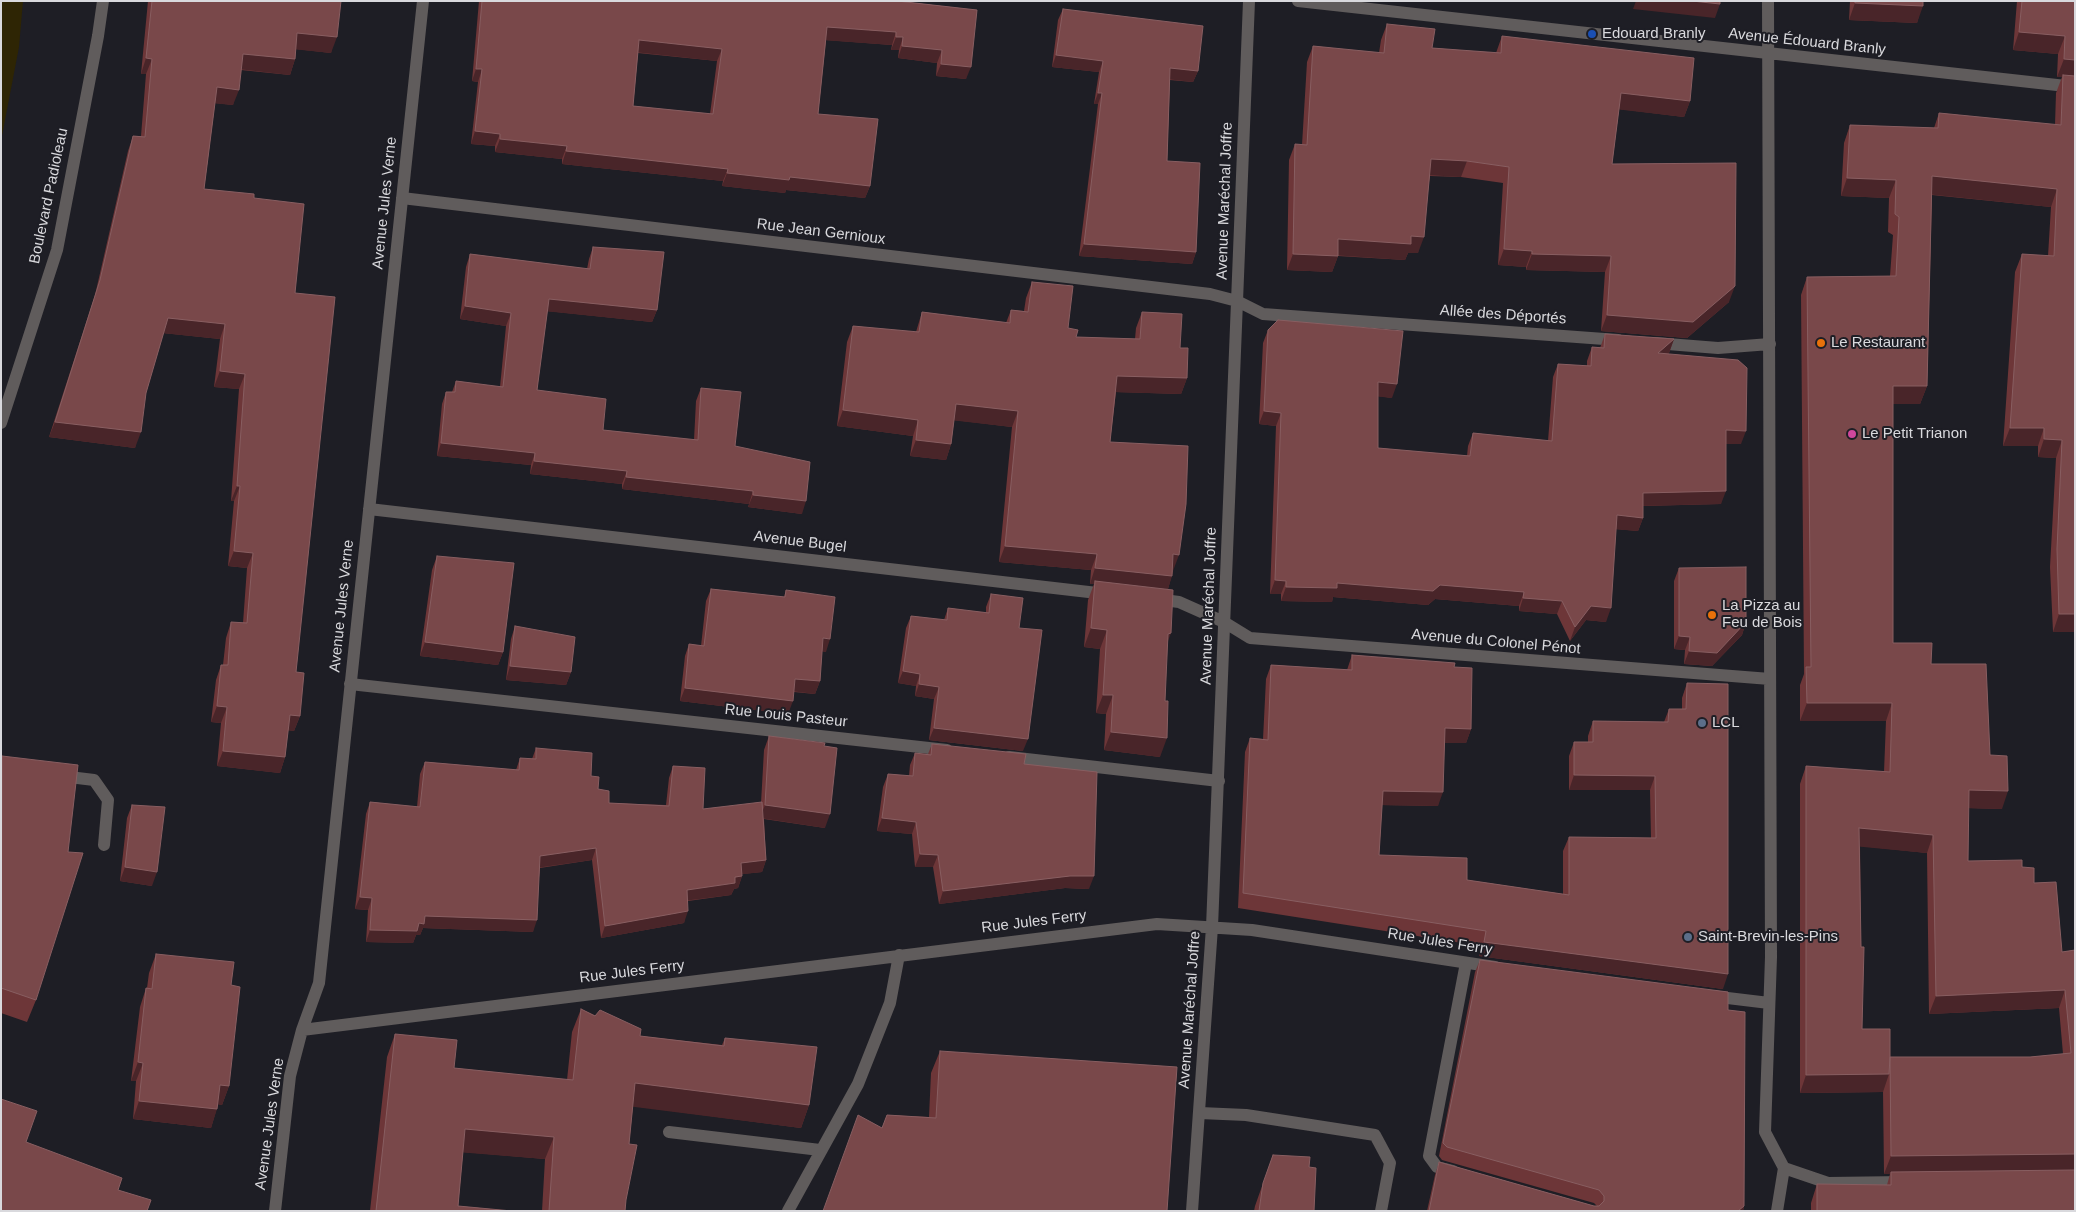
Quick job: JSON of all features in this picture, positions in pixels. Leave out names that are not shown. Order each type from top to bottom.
[{"type":"street","name":"Boulevard Padioleau","points":[[1,422],[57,250],[103,1]]},
{"type":"street","name":"Avenue Jules Verne","points":[[275,1211],[290,1076],[302,1030],[319,983],[423,1]]},
{"type":"street","name":"Avenue Maréchal Joffre","points":[[1192,1211],[1212,927],[1219,781],[1249,1]]},
{"type":"street","name":"Avenue Édouard Branly","points":[[1298,1],[1768,55],[2075,87]]},
{"type":"street","points":[[1768,1],[1771,957],[1765,1132],[1784,1168],[1777,1211]]},
{"type":"street","name":"Rue Jean Gernioux","points":[[402,198],[1210,294],[1237,301]]},
{"type":"street","name":"Allée des Déportés","points":[[1237,301],[1264,314],[1718,348],[1770,344]]},
{"type":"street","name":"Avenue Bugel","points":[[369,509],[1120,595]]},
{"type":"street","points":[[1139,597],[1179,602],[1224,622]]},
{"type":"street","name":"Avenue du Colonel Pénot","points":[[1224,622],[1250,638],[1770,679]]},
{"type":"street","name":"Rue Louis Pasteur","points":[[350,684],[964,752]]},
{"type":"street","points":[[994,756],[1219,781]]},
{"type":"street","points":[[48,774],[94,780],[108,800],[104,845]]},
{"type":"street","name":"Rue Jules Ferry","points":[[302,1030],[1157,924],[1252,930],[1506,968]]},
{"type":"street","points":[[788,1211],[858,1084],[890,1003],[899,955]]},
{"type":"street","points":[[1465,1174],[1437,1167],[1429,1156],[1466,963]]},
{"type":"street","points":[[1702,995],[1769,1003]]},
{"type":"street","points":[[1200,1113],[1246,1115],[1375,1135],[1390,1163],[1381,1211]]},
{"type":"street","points":[[669,1132],[820,1150]]},
{"type":"street","points":[[1784,1168],[1828,1183],[1917,1182]]},
{"type":"sand","points":[[1,1],[23,1],[19,47],[1,141]]},
{"type":"building","points":[[152,1],[341,1],[337,37],[297,33],[295,59],[243,54],[239,90],[217,87],[204,189],[254,194],[254,198],[304,204],[295,293],[335,297],[296,672],[304,673],[300,716],[290,715],[285,757],[223,751],[227,707],[217,706],[221,665],[228,665],[231,622],[247,623],[253,553],[234,551],[240,486],[237,486],[245,374],[220,371],[225,324],[168,318],[146,393],[141,432],[55,422],[100,280],[133,136],[145,137],[152,59],[146,58]]},
{"type":"building","points":[[482,1],[897,1],[977,10],[971,67],[941,64],[942,50],[902,46],[903,37],[896,37],[896,32],[827,27],[818,114],[878,119],[870,186],[790,177],[789,180],[727,173],[728,169],[566,151],[567,146],[500,139],[500,134],[475,131],[482,69],[476,69]],"holes":[[[639,40],[722,49],[713,114],[633,106]]]},
{"type":"building","points":[[1692,1],[1720,1],[1720,4]]},
{"type":"building","points":[[1855,1],[1923,1],[1923,6],[1855,3]]},
{"type":"building","points":[[2022,1],[2075,1],[2075,60],[2064,59],[2065,36],[2019,32]]},
{"type":"building","points":[[1063,9],[1203,26],[1198,71],[1170,68],[1167,161],[1200,163],[1196,252],[1084,244],[1102,93],[1098,93],[1103,61],[1056,55]]},
{"type":"building","points":[[1387,24],[1435,29],[1432,48],[1501,53],[1502,36],[1694,58],[1690,101],[1621,93],[1612,164],[1736,163],[1735,286],[1693,322],[1607,315],[1611,256],[1532,254],[1532,251],[1504,249],[1509,167],[1467,161],[1431,159],[1424,237],[1411,236],[1411,244],[1338,239],[1338,256],[1293,254],[1295,144],[1307,145],[1313,46],[1384,53]]},
{"type":"building","points":[[2063,75],[2075,76],[2075,614],[2059,614],[2057,549],[2062,440],[2044,439],[2044,428],[2010,428],[2022,254],[2054,256],[2057,189],[1932,176],[1927,386],[1893,386],[1893,643],[1932,643],[1931,664],[1986,664],[1990,755],[2007,756],[2008,791],[1969,790],[1968,861],[2022,860],[2022,867],[2034,868],[2034,883],[2056,882],[2062,952],[2075,950],[2075,1154],[1891,1156],[1890,1057],[1889,1074],[1806,1075],[1806,766],[1890,772],[1892,703],[1807,703],[1806,667],[1811,667],[1807,277],[1896,276],[1899,217],[1895,214],[1896,180],[1847,178],[1850,125],[1938,128],[1939,113],[2061,125]],"holes":[[[1859,828],[1933,835],[1936,996],[2065,990],[2071,1053],[2030,1057],[1890,1057],[1890,1029],[1862,1029],[1864,947],[1861,947]]]},
{"type":"building","points":[[593,247],[664,252],[657,310],[549,299],[537,390],[606,399],[603,430],[698,440],[701,388],[741,392],[735,446],[810,462],[806,501],[753,495],[753,491],[626,477],[627,471],[534,461],[535,453],[441,443],[446,392],[455,392],[456,381],[503,387],[511,313],[465,306],[470,254],[590,269]]},
{"type":"building","points":[[1032,282],[1073,286],[1068,328],[1078,330],[1076,337],[1140,339],[1142,312],[1182,314],[1180,348],[1188,348],[1187,378],[1117,376],[1110,442],[1188,446],[1186,504],[1179,555],[1173,554],[1172,576],[1095,568],[1097,554],[1005,546],[1018,411],[956,404],[951,444],[916,440],[918,420],[843,410],[853,326],[919,332],[922,312],[1010,323],[1011,310],[1028,312]]},
{"type":"building","points":[[1278,320],[1403,331],[1397,384],[1378,382],[1378,448],[1470,456],[1473,433],[1552,441],[1558,364],[1591,366],[1592,347],[1604,348],[1605,334],[1674,339],[1658,353],[1738,360],[1747,368],[1746,431],[1726,430],[1726,491],[1643,493],[1643,518],[1617,515],[1611,608],[1591,606],[1575,627],[1562,601],[1523,598],[1524,592],[1440,585],[1433,591],[1337,583],[1337,588],[1286,587],[1286,581],[1275,580],[1281,413],[1264,411],[1268,330]]},
{"type":"building","points":[[437,556],[514,563],[503,652],[425,642]]},
{"type":"building","points":[[1746,567],[1746,622],[1717,653],[1689,651],[1690,637],[1679,636],[1679,568]]},
{"type":"building","points":[[1095,581],[1173,590],[1171,633],[1168,634],[1165,701],[1168,701],[1167,738],[1111,732],[1113,695],[1103,695],[1107,630],[1091,628]]},
{"type":"building","points":[[711,589],[785,597],[786,590],[835,597],[830,639],[823,638],[820,681],[795,679],[793,701],[685,688],[689,644],[704,646]]},
{"type":"building","points":[[991,594],[1023,598],[1019,628],[1042,630],[1028,739],[934,728],[939,687],[919,684],[920,674],[903,671],[911,616],[947,620],[948,608],[989,613]]},
{"type":"building","points":[[515,626],[575,637],[571,672],[510,666]]},
{"type":"building","points":[[1352,655],[1455,663],[1454,667],[1472,668],[1471,729],[1445,728],[1443,792],[1383,791],[1379,855],[1467,858],[1467,880],[1569,895],[1569,837],[1656,838],[1655,776],[1574,775],[1574,742],[1593,742],[1593,721],[1668,722],[1669,709],[1686,709],[1687,683],[1728,684],[1728,974],[1484,942],[1486,931],[1243,893],[1250,738],[1268,740],[1271,665],[1352,670]]},
{"type":"building","points":[[769,736],[825,743],[824,746],[837,748],[830,814],[765,805]]},
{"type":"building","points":[[932,744],[1026,754],[1024,764],[1097,772],[1094,876],[1070,876],[943,891],[938,855],[920,854],[916,822],[882,818],[888,774],[913,776],[915,753],[931,755]]},
{"type":"building","points":[[536,748],[592,753],[591,776],[599,777],[598,789],[609,791],[609,803],[669,806],[673,766],[705,768],[703,809],[762,802],[766,860],[741,863],[742,876],[735,877],[735,883],[687,890],[688,911],[605,926],[596,848],[540,856],[537,920],[425,916],[424,924],[419,923],[417,931],[370,930],[372,898],[360,897],[370,802],[420,807],[425,762],[519,770],[520,758],[536,759]]},
{"type":"building","points":[[2,756],[78,765],[68,852],[83,853],[36,1000],[1,988]]},
{"type":"building","points":[[132,805],[165,807],[157,872],[125,867]]},
{"type":"building","points":[[156,954],[234,962],[231,985],[240,987],[229,1086],[220,1085],[217,1109],[139,1101],[143,1063],[138,1062],[146,988],[152,989]]},
{"type":"building","points":[[1480,960],[1728,992],[1728,1010],[1745,1012],[1744,1206],[1738,1211],[1429,1211],[1439,1162],[1594,1206],[1599,1206],[1604,1201],[1604,1196],[1599,1190],[1447,1147],[1443,1143]]},
{"type":"building","points":[[581,1009],[595,1016],[600,1010],[641,1029],[640,1036],[724,1046],[725,1038],[817,1047],[809,1105],[635,1083],[629,1144],[637,1145],[625,1211],[549,1211],[554,1137],[465,1129],[458,1206],[512,1211],[376,1211],[395,1034],[457,1040],[454,1068],[573,1080]]},
{"type":"building","points":[[940,1051],[1177,1067],[1167,1211],[823,1211],[858,1115],[882,1128],[887,1115],[936,1118]]},
{"type":"building","points":[[1,1099],[37,1111],[26,1142],[122,1178],[118,1190],[151,1200],[147,1211],[1,1211]]},
{"type":"building","points":[[1273,1155],[1310,1157],[1309,1167],[1316,1168],[1314,1211],[1259,1211],[1263,1183]]},
{"type":"building","points":[[2075,1170],[2075,1211],[1817,1211],[1817,1184],[1891,1185],[1891,1172]]},
{"type":"place","name":"Edouard Branly","points":[[1592,34]]},
{"type":"place","name":"Le Restaurant","points":[[1821,343]]},
{"type":"place","name":"Le Petit Trianon","points":[[1852,434]]},
{"type":"place","name":"La Pizza au Feu de Bois","points":[[1712,615]]},
{"type":"place","name":"LCL","points":[[1702,723]]},
{"type":"place","name":"Saint-Brevin-les-Pins","points":[[1688,937]]}]
